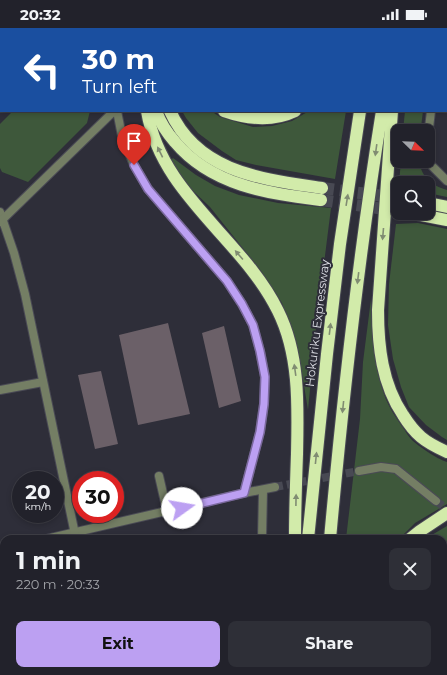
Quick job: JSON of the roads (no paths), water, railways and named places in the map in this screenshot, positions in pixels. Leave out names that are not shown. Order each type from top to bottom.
[{"type":"highway","points":[[147,112],[153,137],[160,154],[170,170],[197,207],[243,259],[256,277],[279,312],[287,334],[293,356],[297,401],[295,535]]},
{"type":"highway","points":[[156,112],[169,135],[181,149],[194,161],[219,176],[250,188],[288,196],[322,194],[252,176],[221,163],[194,145],[174,120],[170,112]]},
{"type":"highway","points":[[227,112],[242,117],[259,119],[275,118],[292,112]]},
{"type":"highway","name":"Hokuriku Expressway","points":[[308,535],[316,453],[340,244],[360,112]]},
{"type":"highway","points":[[330,535],[336,469],[361,258],[382,112]]},
{"type":"highway","points":[[392,112],[379,302],[378,332],[380,352],[384,372],[390,390],[408,423],[420,436],[436,447],[447,452]]},
{"type":"highway","points":[[435,204],[447,207]]},
{"type":"highway","points":[[435,218],[447,220]]},
{"type":"highway","points":[[415,535],[447,513]]},
{"type":"street","points":[[75,535],[25,294],[14,253],[1,218],[115,112]]},
{"type":"street","points":[[116,112],[122,136],[134,165],[148,189],[227,281],[242,304],[253,325],[265,377],[264,404],[260,432],[244,493]]},
{"type":"street","points":[[431,112],[429,128],[430,164],[447,181]]},
{"type":"street","points":[[0,390],[43,382]]},
{"type":"street","points":[[359,471],[380,467],[396,469],[436,501]]},
{"type":"street","points":[[159,476],[167,511]]},
{"type":"street","points":[[79,535],[167,511],[275,487]]},
{"type":"street","points":[[262,535],[263,490]]},
{"type":"tunnel","points":[[322,188],[391,197]]},
{"type":"tunnel","points":[[321,200],[391,210]]},
{"type":"tunnel","points":[[275,487],[359,471]]},
{"type":"tunnel","points":[[436,501],[447,509]]}]
